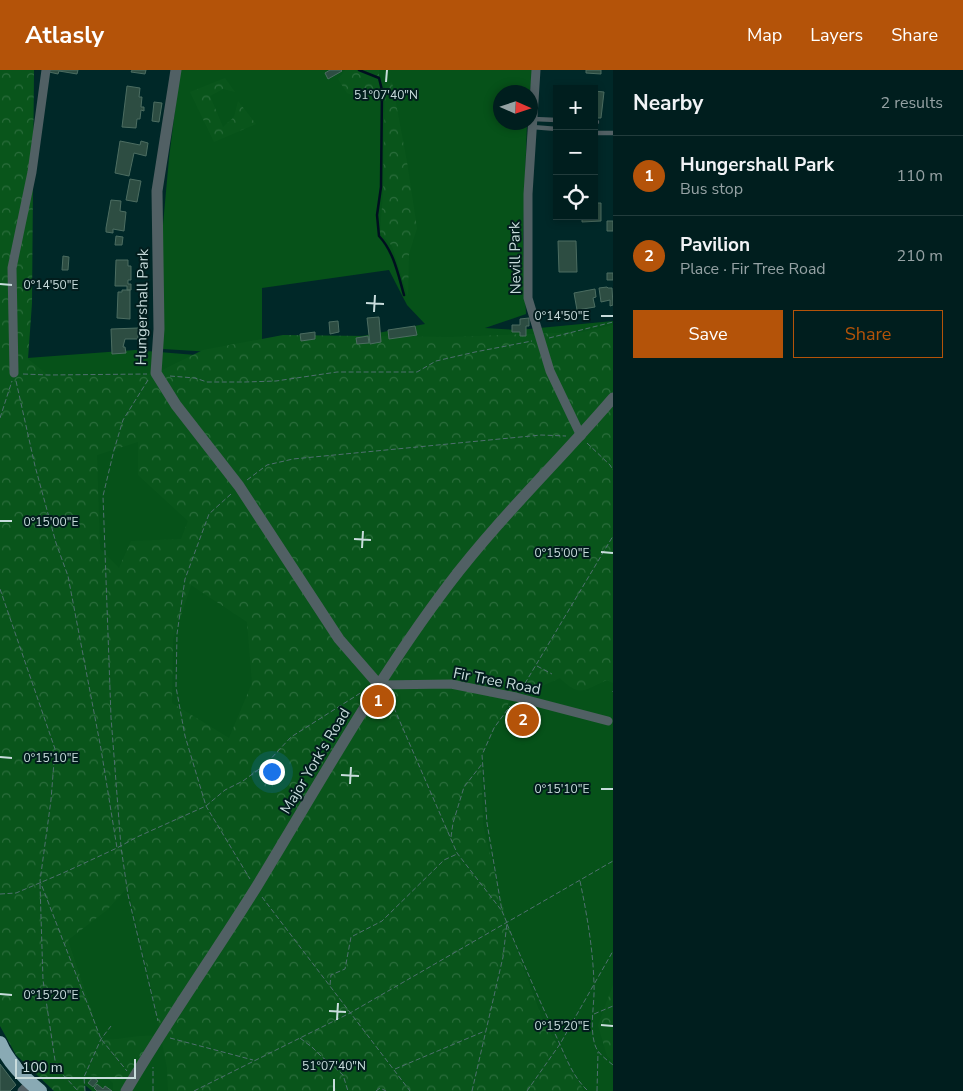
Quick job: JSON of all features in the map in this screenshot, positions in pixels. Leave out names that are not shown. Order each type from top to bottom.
[{"type":"highway","points":[[0,1043],[9,1060],[30,1088]]},
{"type":"street","points":[[14,373],[12,268],[32,172],[46,70]]},
{"type":"street","name":"Hungershall Park","points":[[176,70],[157,191],[160,329],[156,373],[176,405],[239,486],[339,639],[378,685]]},
{"type":"street","name":"Nevill Park","points":[[535,85],[536,70]]},
{"type":"street","name":"Nevill Park","points":[[533,130],[528,194],[528,298],[550,371],[580,436]]},
{"type":"street","name":"Major York's Road","points":[[126,1091],[160,1034],[255,888],[378,685],[413,632],[450,582],[534,484],[613,398]]},
{"type":"street","name":"Fir Tree Road","points":[[378,685],[451,684],[516,697],[608,721]]},
{"type":"lane","points":[[538,122],[553,120]]},
{"type":"lane","points":[[538,124],[553,128]]},
{"type":"lane","points":[[598,133],[613,133]]},
{"type":"path","points":[[14,373],[58,375],[156,373],[207,382],[245,382],[276,381],[337,372],[417,372],[446,359],[540,340],[613,322]]},
{"type":"path","points":[[0,418],[14,373]]},
{"type":"path","points":[[14,373],[34,466],[56,543],[68,576],[118,848]]},
{"type":"path","points":[[156,373],[149,379],[123,420],[102,496],[111,717],[120,847],[130,904],[160,1034],[254,1061]]},
{"type":"path","points":[[580,436],[613,470]]},
{"type":"path","points":[[588,1091],[578,1082],[540,1003],[502,910],[487,823],[482,755],[494,728],[536,665],[613,536]]},
{"type":"path","points":[[0,590],[55,749],[51,800],[40,881],[42,980],[56,1067],[78,1091]]},
{"type":"path","points":[[536,665],[552,674]]},
{"type":"path","points":[[0,894],[16,893],[40,881],[63,873],[206,806],[225,790],[243,781],[266,764],[291,737],[334,708],[368,688],[378,685],[389,694],[457,853],[502,910]]},
{"type":"path","points":[[450,838],[464,787],[482,763]]},
{"type":"path","points":[[330,986],[331,975],[344,969],[351,938],[382,921],[444,860],[457,853]]},
{"type":"path","points":[[194,1091],[350,1013],[613,862]]},
{"type":"path","points":[[580,880],[590,937],[594,984],[594,1038],[598,1051],[597,1091]]},
{"type":"path","points":[[40,881],[101,1039],[133,1079]]},
{"type":"path","points":[[255,888],[410,1091]]},
{"type":"path","points":[[472,1091],[503,957],[507,923]]},
{"type":"path","points":[[527,1091],[560,1044],[613,951]]},
{"type":"path","points":[[593,1014],[613,1006]]},
{"type":"path","points":[[85,1091],[84,1077],[101,1039],[111,1026]]},
{"type":"path","points":[[393,1069],[486,1030]]},
{"type":"path","points":[[299,1038],[313,1048],[322,1058],[330,1062],[343,1075],[348,1091]]},
{"type":"path","points":[[598,1051],[613,1065]]},
{"type":"path","points":[[153,1064],[153,1091]]},
{"type":"path","points":[[376,1091],[380,1088],[386,1091]]},
{"type":"green space","points":[[0,70],[34,70],[32,303],[28,359],[48,375],[139,375],[156,373],[203,350],[283,335],[450,337],[583,332],[613,325],[613,683],[607,680],[587,689],[578,690],[560,678],[542,686],[504,681],[510,701],[481,755],[483,825],[507,923],[542,1018],[584,1091],[168,1091],[167,1068],[150,981],[128,887],[107,910],[68,940],[101,1039],[154,1036],[120,1091],[113,1090],[113,1083],[105,1076],[86,1075],[85,1091],[54,1091],[16,1055],[0,1026]],"holes":[[[138,442],[138,475],[188,521],[181,539],[131,541],[119,568],[100,549],[97,455]],[[191,585],[247,622],[252,683],[229,738],[172,703],[173,640]]]},
{"type":"green space","points":[[180,70],[533,70],[531,85],[493,85],[493,130],[527,130],[523,239],[526,314],[485,328],[518,330],[613,321],[613,1091],[92,1091],[27,1036],[0,996],[0,360],[135,350],[244,359],[259,355],[163,349],[162,236]],"holes":[[[389,270],[407,305],[425,324],[262,355],[262,288]]]},
{"type":"green space","points":[[345,70],[379,70],[379,97],[368,87],[363,90],[362,99],[347,93],[338,79]]},
{"type":"green space","points":[[225,78],[235,92],[223,89],[210,96],[223,127],[234,117],[238,101],[256,124],[214,142],[190,92]]},
{"type":"green space","points":[[392,82],[417,228],[409,254],[408,297],[392,246],[380,233],[383,193],[385,85]]},
{"type":"green space","points":[[613,985],[613,1061],[607,1056],[598,1025]]},
{"type":"building","points":[[50,70],[78,70],[77,74],[59,71],[58,74],[49,72]]},
{"type":"building","points":[[132,70],[146,70],[145,74],[131,72]]},
{"type":"building","points":[[330,70],[342,71],[328,79],[325,73]]},
{"type":"building","points":[[586,70],[601,70],[601,74],[586,73]]},
{"type":"building","points":[[127,86],[140,88],[139,97],[142,97],[141,107],[144,107],[144,111],[141,110],[136,128],[122,127]]},
{"type":"building","points":[[598,91],[604,92],[601,118],[598,118]]},
{"type":"building","points":[[154,102],[162,103],[159,122],[152,121]]},
{"type":"building","points":[[120,141],[140,145],[141,141],[148,143],[146,156],[134,153],[129,176],[115,173]]},
{"type":"building","points":[[130,179],[141,181],[137,202],[126,200]]},
{"type":"building","points":[[111,200],[121,201],[120,211],[126,212],[124,231],[113,229],[113,233],[106,232]]},
{"type":"building","points":[[598,203],[601,203],[601,221],[582,222],[582,220],[598,220]]},
{"type":"building","points":[[607,221],[613,221],[613,231],[607,231]]},
{"type":"building","points":[[116,236],[123,237],[122,245],[115,245]]},
{"type":"building","points":[[558,241],[576,241],[577,272],[559,272]]},
{"type":"building","points":[[63,256],[69,257],[68,270],[62,270]]},
{"type":"building","points":[[116,260],[128,260],[128,266],[131,266],[131,280],[128,280],[128,284],[131,284],[131,290],[127,290],[127,286],[115,286]]},
{"type":"building","points":[[607,273],[613,273],[613,280],[607,280]]},
{"type":"building","points":[[599,288],[612,288],[613,305],[610,306],[610,300],[601,302]]},
{"type":"building","points":[[595,289],[596,297],[593,298],[595,307],[577,310],[574,293]]},
{"type":"building","points":[[122,290],[130,290],[130,319],[117,318],[118,292],[122,292]]},
{"type":"building","points":[[379,317],[381,342],[370,344],[367,318]]},
{"type":"building","points":[[529,318],[529,326],[526,326],[526,336],[520,336],[520,332],[512,332],[512,325],[520,325],[520,319]]},
{"type":"building","points":[[338,321],[339,332],[330,334],[329,322]]},
{"type":"building","points":[[415,326],[417,335],[389,339],[388,330]]},
{"type":"building","points":[[138,328],[138,339],[125,339],[123,347],[125,347],[126,353],[112,354],[111,329]]},
{"type":"building","points":[[315,332],[315,339],[301,341],[300,334]]},
{"type":"building","points":[[368,336],[369,343],[357,344],[356,338]]},
{"type":"building","points":[[529,706],[539,721],[517,735],[508,719]]},
{"type":"building","points":[[0,1064],[16,1085],[10,1091],[0,1091]]},
{"type":"building","points":[[93,1077],[98,1081],[93,1087],[88,1083]]},
{"type":"building","points":[[97,1084],[103,1089],[105,1086],[112,1091],[97,1091],[94,1088]]},
{"type":"waterway","points":[[359,70],[379,78],[382,90],[381,187],[377,215],[379,236],[392,256],[404,295]]},
{"type":"place","name":"Hungershall Park","points":[[378,701]]},
{"type":"place","name":"Pavilion","points":[[523,720]]}]
